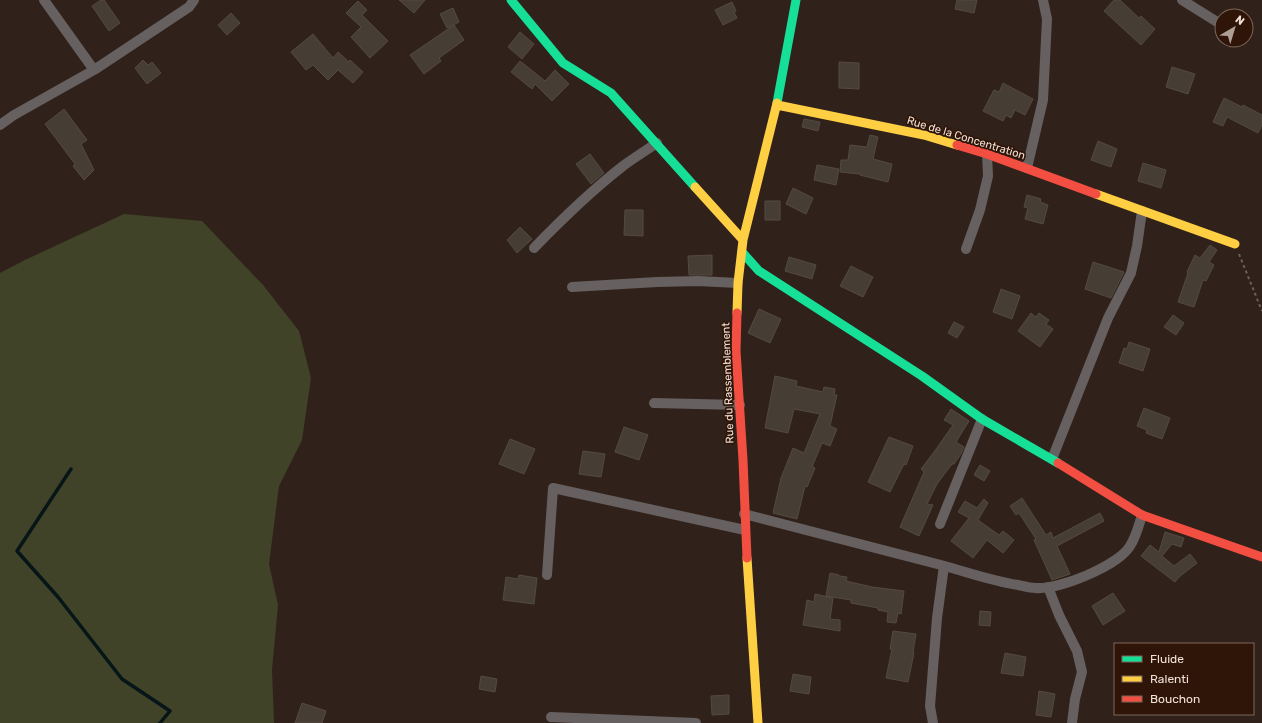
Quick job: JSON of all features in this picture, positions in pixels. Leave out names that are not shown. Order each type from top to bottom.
[{"type":"street","points":[[44,0],[94,70]]},
{"type":"street","points":[[0,125],[14,115],[94,70],[189,7],[194,0]]},
{"type":"street","points":[[511,0],[563,63],[611,93],[744,240]]},
{"type":"street","name":"Rue du Rassemblement","points":[[758,723],[744,514],[740,405],[736,351],[738,283],[744,240],[777,105],[796,0]]},
{"type":"street","name":"Rue de la Concentration","points":[[777,105],[924,135],[1028,168],[1043,100],[1047,19],[1043,0]]},
{"type":"street","points":[[1182,0],[1214,20]]},
{"type":"street","points":[[534,248],[595,189],[624,165],[656,143]]},
{"type":"street","points":[[966,249],[980,210],[988,176],[987,154]]},
{"type":"street","points":[[1028,168],[1235,244]]},
{"type":"street","points":[[1052,459],[1108,318],[1131,273],[1142,211]]},
{"type":"street","points":[[742,252],[760,271],[922,376],[982,419],[1052,459],[1142,515],[1262,557]]},
{"type":"street","points":[[572,287],[698,281],[738,283]]},
{"type":"street","points":[[654,403],[740,405]]},
{"type":"street","points":[[940,524],[982,419]]},
{"type":"street","points":[[547,575],[553,488],[745,530]]},
{"type":"street","points":[[744,514],[1008,584],[1036,588],[1048,587],[1072,581],[1098,570],[1120,557],[1130,547],[1136,535],[1142,515]]},
{"type":"street","points":[[933,723],[930,706],[937,618],[944,566]]},
{"type":"street","points":[[1048,587],[1078,651],[1082,672],[1075,699],[1072,723]]},
{"type":"street","points":[[551,717],[696,723]]},
{"type":"street","points":[[752,723],[758,723]]},
{"type":"path","points":[[1235,244],[1262,311]]},
{"type":"green space","points":[[124,214],[202,221],[263,285],[299,331],[311,378],[302,440],[279,486],[269,564],[278,605],[272,670],[274,723],[0,723],[0,273]]},
{"type":"building","points":[[101,0],[104,0],[120,23],[109,31],[92,6]]},
{"type":"building","points":[[399,0],[425,0],[414,13]]},
{"type":"building","points":[[957,0],[977,0],[974,13],[955,9]]},
{"type":"building","points":[[1114,0],[1120,0],[1139,18],[1141,16],[1155,29],[1141,45],[1104,11]]},
{"type":"building","points":[[358,1],[367,10],[362,15],[388,41],[370,58],[351,37],[361,27],[346,13]]},
{"type":"building","points":[[732,2],[737,18],[723,25],[715,10]]},
{"type":"building","points":[[453,8],[459,22],[447,28],[440,14]]},
{"type":"building","points":[[231,13],[240,23],[227,35],[218,25]]},
{"type":"building","points":[[454,25],[464,40],[439,58],[441,61],[424,74],[410,55]]},
{"type":"building","points":[[520,32],[534,44],[522,59],[508,47]]},
{"type":"building","points":[[313,34],[333,58],[338,52],[349,62],[350,60],[363,72],[353,83],[338,70],[328,80],[313,65],[306,70],[291,52]]},
{"type":"building","points":[[143,60],[148,65],[152,62],[161,73],[147,84],[135,68]]},
{"type":"building","points":[[520,61],[545,81],[555,70],[569,84],[552,101],[535,84],[532,89],[511,72]]},
{"type":"building","points":[[839,62],[859,63],[859,89],[839,88]]},
{"type":"building","points":[[1172,67],[1195,74],[1188,94],[1166,87]]},
{"type":"building","points":[[1003,83],[1033,99],[1025,115],[1015,110],[1011,118],[1006,115],[1003,121],[983,111],[994,90],[999,92]]},
{"type":"building","points":[[1224,98],[1242,107],[1243,105],[1262,115],[1262,125],[1258,133],[1227,117],[1223,126],[1213,122]]},
{"type":"building","points":[[64,109],[87,140],[81,144],[94,170],[84,180],[73,166],[75,164],[45,124]]},
{"type":"building","points":[[804,119],[820,122],[818,131],[802,127]]},
{"type":"building","points":[[870,135],[878,137],[873,159],[892,164],[888,182],[860,174],[840,172],[841,160],[848,160],[850,145],[867,147]]},
{"type":"building","points":[[1098,141],[1117,149],[1111,167],[1091,160]]},
{"type":"building","points":[[590,154],[604,173],[591,184],[576,164]]},
{"type":"building","points":[[1143,163],[1166,170],[1161,188],[1138,181]]},
{"type":"building","points":[[817,165],[839,169],[836,185],[814,180]]},
{"type":"building","points":[[793,188],[813,198],[806,214],[786,204]]},
{"type":"building","points":[[1027,195],[1041,199],[1040,202],[1048,205],[1043,224],[1025,219],[1028,208],[1024,207]]},
{"type":"building","points":[[765,201],[780,201],[780,220],[765,220]]},
{"type":"building","points":[[625,210],[643,210],[643,236],[624,235]]},
{"type":"building","points":[[520,227],[532,239],[517,253],[507,240]]},
{"type":"building","points":[[1210,245],[1217,250],[1209,262],[1214,265],[1206,281],[1203,280],[1194,307],[1178,302],[1188,273],[1187,272],[1195,255],[1200,258]]},
{"type":"building","points":[[712,255],[712,275],[689,275],[688,256]]},
{"type":"building","points":[[789,257],[816,265],[812,279],[785,271]]},
{"type":"building","points":[[1093,262],[1124,272],[1111,298],[1085,289]]},
{"type":"building","points":[[851,266],[873,277],[863,297],[840,286]]},
{"type":"building","points":[[1001,289],[1020,296],[1012,319],[993,312]]},
{"type":"building","points":[[759,309],[781,319],[770,343],[748,333]]},
{"type":"building","points":[[1031,313],[1036,317],[1039,313],[1049,320],[1046,324],[1053,329],[1040,347],[1018,331]]},
{"type":"building","points":[[1173,315],[1184,323],[1176,335],[1164,327]]},
{"type":"building","points":[[954,322],[964,327],[957,338],[948,333]]},
{"type":"building","points":[[1129,342],[1150,349],[1143,371],[1119,363],[1124,348],[1127,349]]},
{"type":"building","points":[[775,376],[797,381],[796,386],[823,392],[824,387],[835,389],[834,395],[837,395],[830,426],[837,429],[830,446],[822,443],[812,467],[815,468],[807,487],[805,486],[797,519],[773,513],[781,478],[793,448],[804,453],[820,414],[794,409],[788,433],[765,428]]},
{"type":"building","points":[[1144,408],[1170,418],[1162,439],[1146,433],[1147,430],[1137,426]]},
{"type":"building","points":[[951,409],[969,421],[956,442],[964,447],[954,464],[952,464],[937,484],[927,504],[933,505],[919,536],[900,527],[924,472],[921,469],[953,425],[944,420]]},
{"type":"building","points":[[624,427],[648,435],[639,460],[615,452]]},
{"type":"building","points":[[889,437],[913,446],[906,465],[904,464],[890,492],[868,482]]},
{"type":"building","points":[[510,439],[535,449],[524,474],[499,464]]},
{"type":"building","points":[[583,451],[605,454],[601,477],[579,474]]},
{"type":"building","points":[[980,465],[990,471],[984,481],[974,475]]},
{"type":"building","points":[[1022,498],[1046,535],[1051,532],[1053,538],[1100,513],[1104,521],[1057,546],[1070,574],[1052,580],[1034,540],[1036,539],[1019,513],[1016,515],[1010,506]]},
{"type":"building","points":[[984,499],[988,503],[978,520],[999,535],[1003,531],[1014,540],[1003,553],[987,540],[973,558],[951,541],[969,518],[958,512],[965,501],[977,508]]},
{"type":"building","points":[[1165,532],[1184,538],[1181,547],[1172,544],[1162,556],[1174,566],[1190,554],[1197,563],[1175,582],[1141,556],[1150,545],[1159,552]]},
{"type":"building","points":[[830,573],[847,577],[846,581],[872,587],[904,591],[901,614],[898,613],[896,623],[887,622],[888,612],[878,610],[878,608],[851,603],[851,600],[826,596]]},
{"type":"building","points":[[519,575],[537,578],[534,604],[503,600],[506,577],[518,579]]},
{"type":"building","points":[[1113,593],[1125,611],[1103,625],[1092,606]]},
{"type":"building","points":[[815,594],[833,598],[830,619],[840,620],[840,631],[803,625],[807,600],[814,602]]},
{"type":"building","points":[[980,611],[991,612],[990,626],[979,625]]},
{"type":"building","points":[[893,631],[916,634],[908,682],[886,678],[892,649],[890,649]]},
{"type":"building","points":[[1005,653],[1026,657],[1023,676],[1001,673]]},
{"type":"building","points":[[793,674],[811,677],[809,694],[790,691]]},
{"type":"building","points":[[481,676],[497,679],[495,692],[479,689]]},
{"type":"building","points":[[1039,691],[1055,694],[1051,717],[1036,715]]},
{"type":"building","points":[[729,695],[729,714],[712,715],[711,696]]},
{"type":"building","points":[[302,703],[326,711],[322,723],[295,723]]},
{"type":"waterway","points":[[71,469],[17,551],[58,597],[122,679],[170,711],[160,723]]},
{"type":"traffic: fast","points":[[511,0],[563,63],[611,93],[695,187]]},
{"type":"traffic: fast","points":[[777,103],[796,0]]},
{"type":"traffic: fast","points":[[742,252],[759,271],[922,376],[982,419],[1058,463]]},
{"type":"traffic: slow","points":[[737,313],[738,283],[743,240],[777,103]]},
{"type":"traffic: slow","points":[[777,105],[924,135],[957,145]]},
{"type":"traffic: slow","points":[[695,187],[743,240]]},
{"type":"traffic: slow","points":[[1096,194],[1235,244]]},
{"type":"traffic: slow","points":[[747,558],[758,723]]},
{"type":"traffic: jam","points":[[957,145],[987,154],[1096,194]]},
{"type":"traffic: jam","points":[[737,313],[736,351],[743,460],[747,558]]},
{"type":"traffic: jam","points":[[1058,463],[1142,515],[1262,557]]}]
